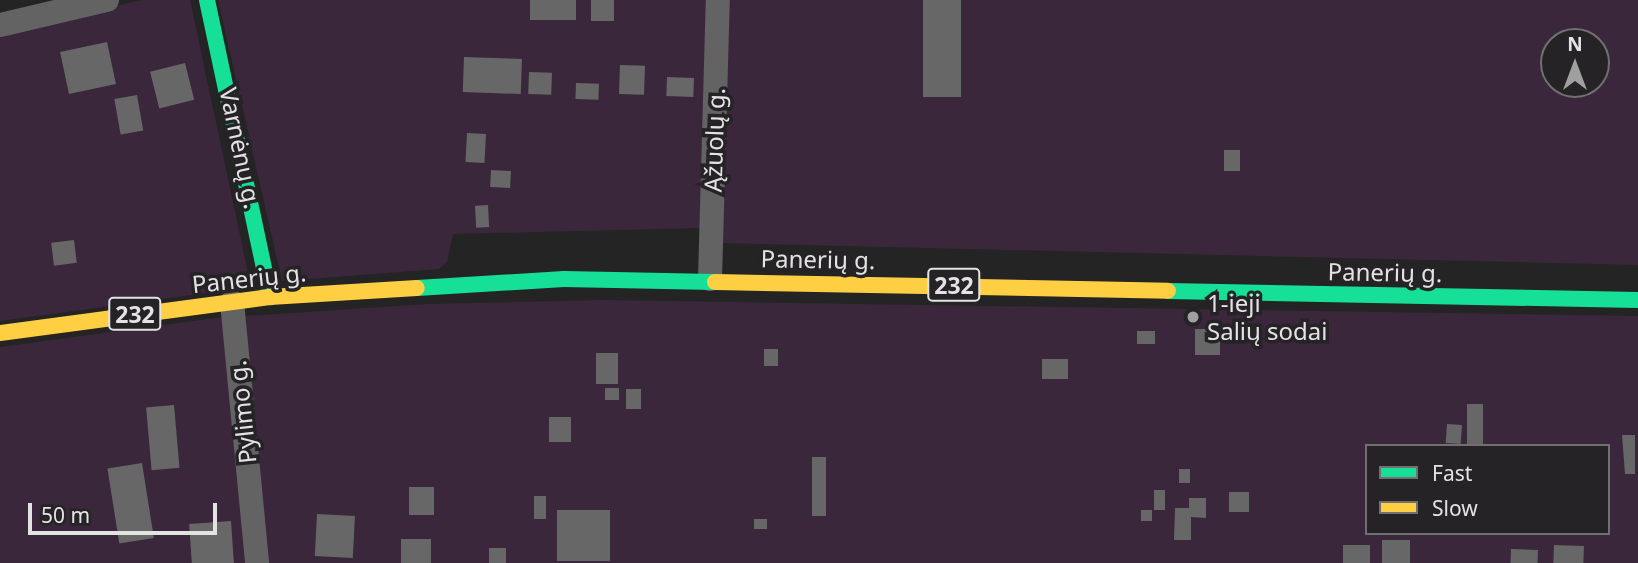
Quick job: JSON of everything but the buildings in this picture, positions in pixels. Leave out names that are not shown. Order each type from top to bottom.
[{"type":"main road","name":"Varnėnų g.","points":[[207,0],[270,297]]},
{"type":"main road","name":"Panerių g.","points":[[0,333],[270,297],[459,282],[710,279],[1638,300]]},
{"type":"street","points":[[0,25],[107,0]]},
{"type":"street","name":"Ąžuolų g.","points":[[710,279],[718,0]]},
{"type":"street","name":"Pylimo g.","points":[[232,302],[257,563]]},
{"type":"shaded area","points":[[141,0],[190,0],[251,287],[0,321],[0,34]]},
{"type":"shaded area","points":[[218,0],[708,0],[700,228],[453,234],[447,262],[439,269],[282,281]]},
{"type":"shaded area","points":[[729,0],[1638,0],[1638,265],[719,243]]},
{"type":"shaded area","points":[[605,300],[1638,316],[1638,563],[0,563],[0,347],[215,318],[427,304]]},
{"type":"traffic: fast","points":[[207,0],[270,297]]},
{"type":"traffic: fast","points":[[417,288],[564,279],[715,282]]},
{"type":"traffic: fast","points":[[1168,291],[1638,300]]},
{"type":"traffic: slow","points":[[715,282],[1168,291]]},
{"type":"traffic: slow","points":[[0,333],[270,297],[417,288]]},
{"type":"place","name":"1-ieji Salių sodai","points":[[1193,317]]}]
